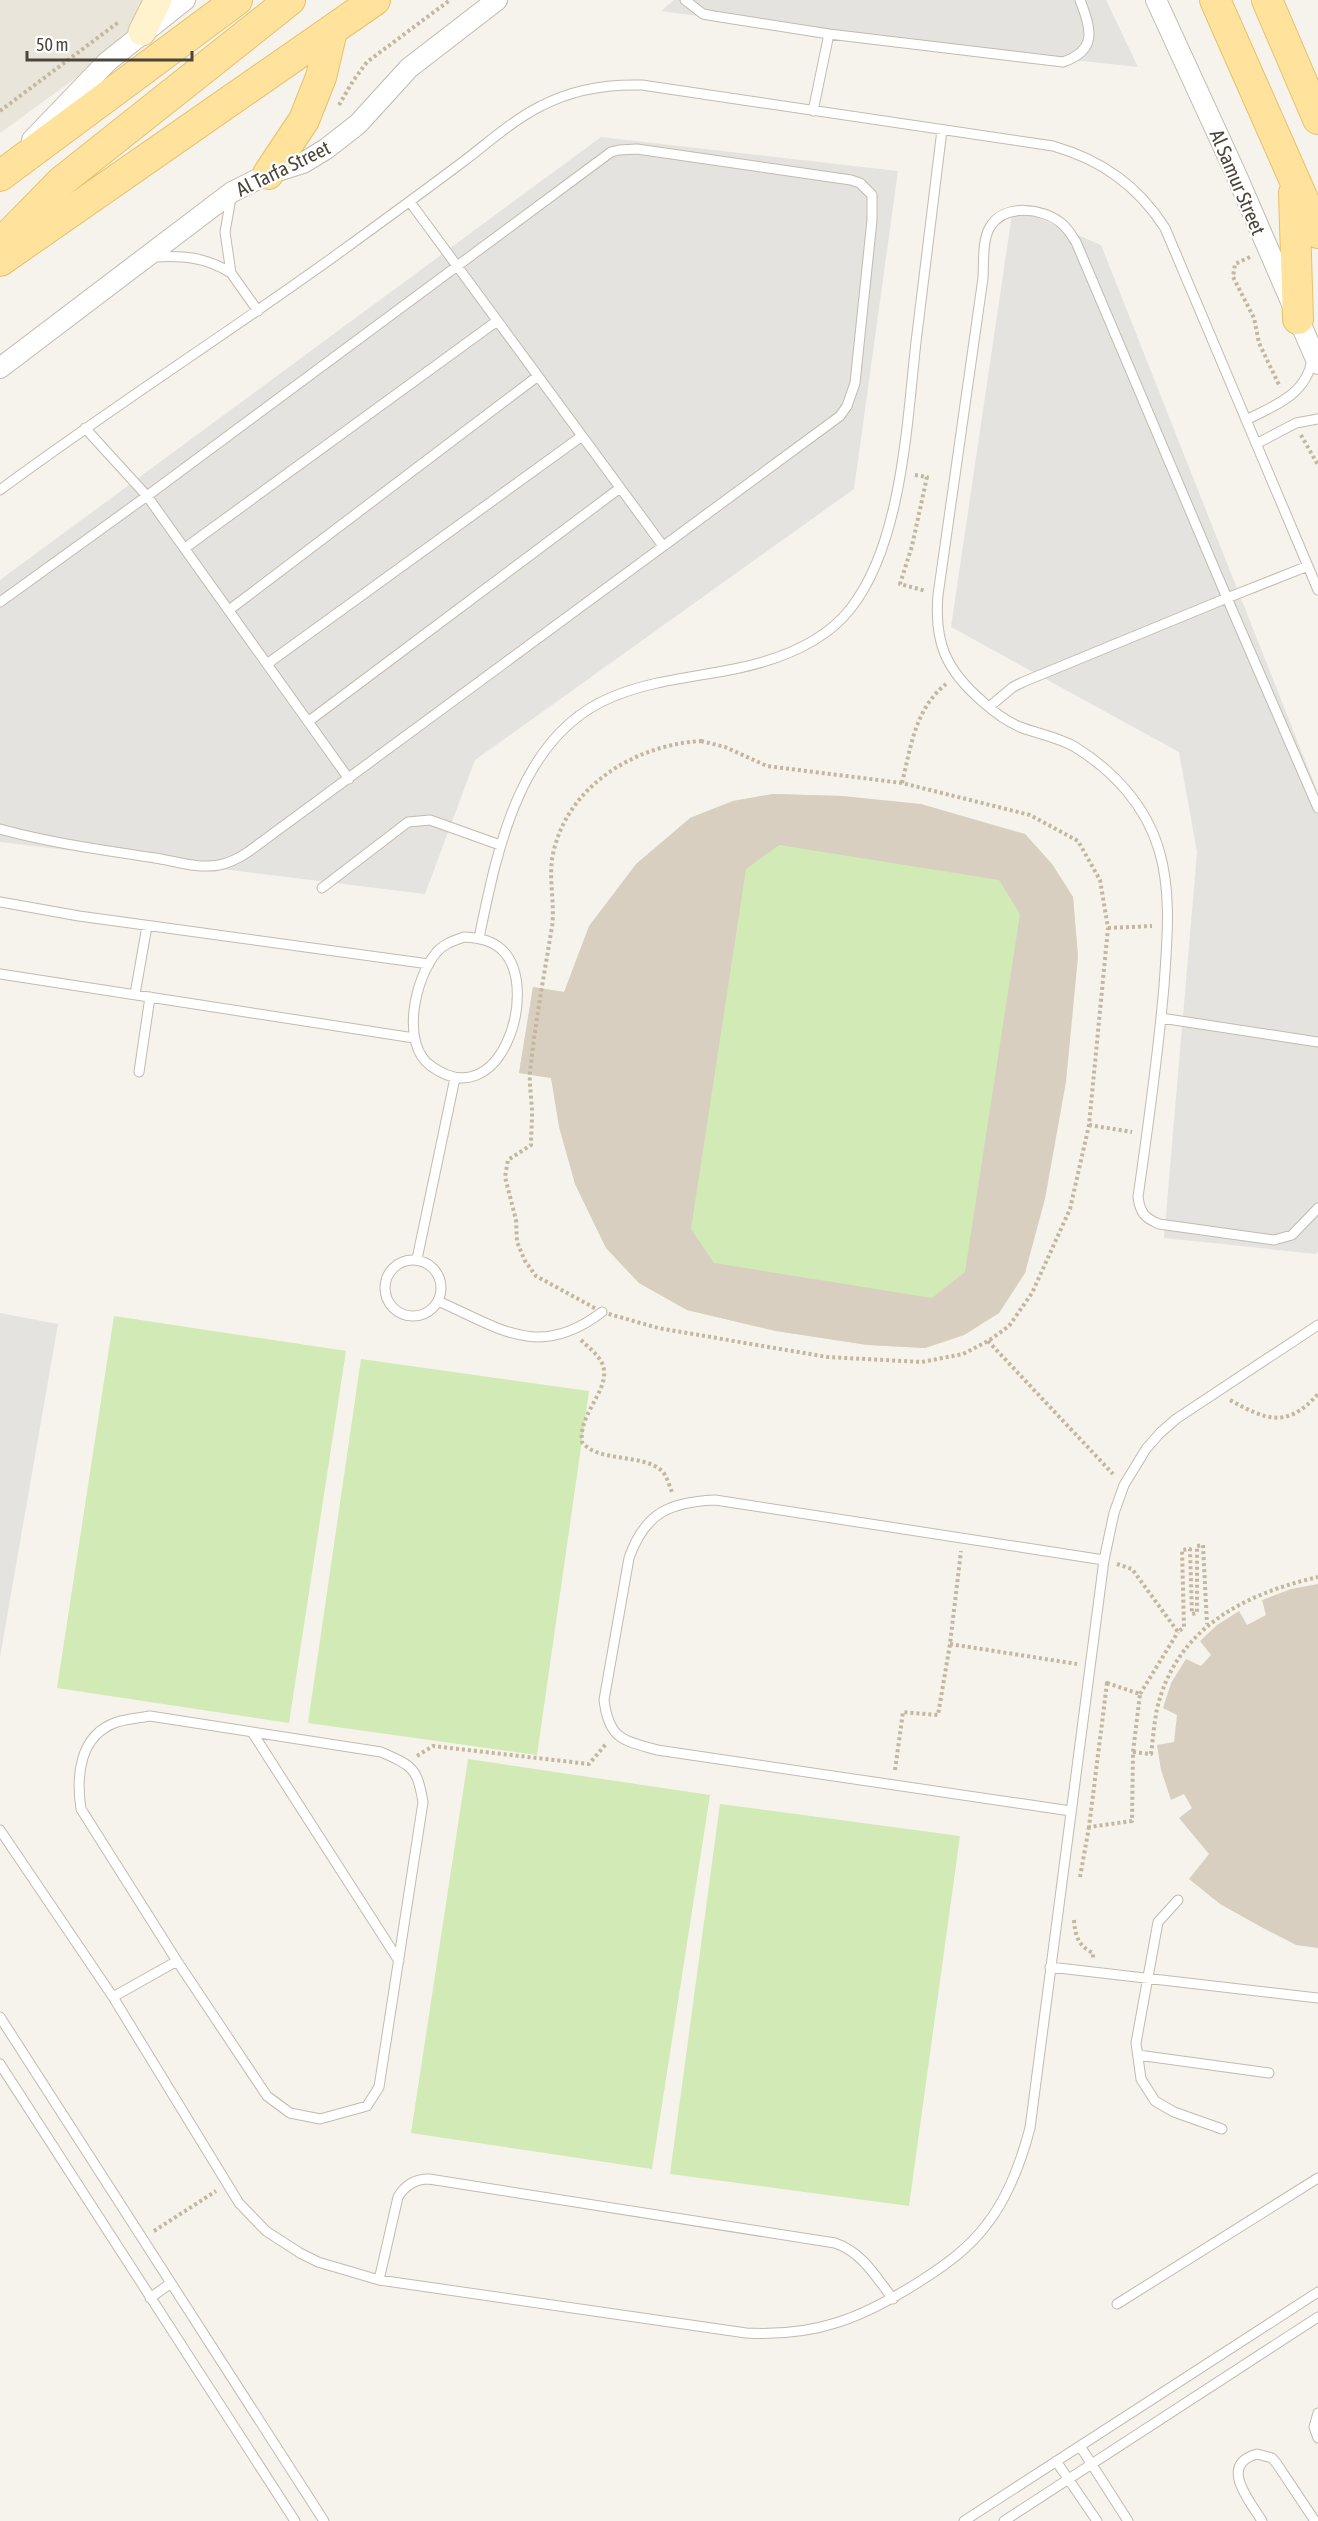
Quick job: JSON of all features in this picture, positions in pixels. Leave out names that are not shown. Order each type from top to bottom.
[{"type":"main road","points":[[0,176],[237,0]]},
{"type":"main road","points":[[0,244],[62,181],[290,0]]},
{"type":"main road","points":[[0,261],[375,0]]},
{"type":"main road","points":[[1215,0],[1318,234]]},
{"type":"main road","points":[[1267,0],[1318,119]]},
{"type":"main road","points":[[268,174],[304,120],[321,77],[332,31]]},
{"type":"main road","points":[[1293,181],[1298,319]]},
{"type":"street","points":[[0,176],[134,24],[158,0]]},
{"type":"street","points":[[134,24],[185,0]]},
{"type":"street","name":"Al Tarfa Street","points":[[0,368],[232,192],[268,174],[303,162],[342,137],[374,109],[409,68],[497,0]]},
{"type":"street","name":"Al Samur Street","points":[[1156,0],[1235,172],[1316,359]]},
{"type":"lane","points":[[685,0],[703,14],[714,16],[828,34],[1063,62],[1075,58],[1090,38],[1090,26],[1080,0]]},
{"type":"lane","points":[[813,111],[828,34]]},
{"type":"lane","points":[[0,490],[85,428],[258,311],[410,202],[519,119],[565,95],[590,88],[642,85],[1053,146],[1073,152],[1110,170],[1141,196],[1165,228],[1318,590]]},
{"type":"lane","points":[[479,938],[500,845],[518,799],[549,746],[577,716],[611,697],[647,685],[772,661],[800,649],[831,629],[851,608],[866,585],[888,530],[899,473],[942,130]]},
{"type":"lane","points":[[0,602],[147,496],[603,157],[619,150],[637,149],[851,180],[867,188],[873,203],[872,220],[856,372],[852,395],[847,406],[831,424],[350,779],[235,860],[219,865],[203,866],[31,838],[0,829]]},
{"type":"lane","points":[[232,192],[225,232],[231,273],[258,311]]},
{"type":"lane","points":[[410,202],[663,546]]},
{"type":"lane","points":[[1318,808],[1076,242],[1061,223],[1043,213],[1022,210],[1001,216],[994,221],[987,234],[983,278],[938,594],[937,612],[941,642],[947,661],[956,676],[989,707],[1020,727],[1074,746],[1111,773],[1131,796],[1147,822],[1159,850],[1167,925],[1161,1018],[1148,1134],[1138,1197],[1142,1213],[1159,1224],[1274,1240],[1292,1235],[1318,1208]]},
{"type":"lane","points":[[149,257],[175,255],[199,258],[231,273]]},
{"type":"lane","points":[[185,548],[497,321]]},
{"type":"lane","points":[[1246,420],[1294,393],[1308,375],[1316,359]]},
{"type":"lane","points":[[229,610],[538,376]]},
{"type":"lane","points":[[1256,444],[1296,423],[1318,419]]},
{"type":"lane","points":[[85,428],[147,496],[350,779]]},
{"type":"lane","points":[[267,664],[582,436]]},
{"type":"lane","points":[[309,722],[620,488]]},
{"type":"lane","points":[[989,707],[1013,687],[1023,682],[1308,566]]},
{"type":"lane","points":[[322,888],[408,822],[430,820],[500,845]]},
{"type":"lane","points":[[0,902],[147,926],[429,964]]},
{"type":"lane","points":[[135,994],[147,926]]},
{"type":"lane","points":[[464,937],[479,938],[493,943],[505,953],[513,966],[515,1013],[507,1043],[493,1066],[482,1073],[455,1078],[428,1065],[419,1052],[414,1038],[416,1000],[429,964],[437,951],[449,942],[464,937]]},
{"type":"lane","points":[[0,974],[414,1038]]},
{"type":"lane","points":[[139,1072],[150,997]]},
{"type":"lane","points":[[1161,1018],[1318,1042]]},
{"type":"lane","points":[[417,1259],[455,1078]]},
{"type":"lane","points":[[417,1259],[428,1263],[436,1270],[441,1280],[441,1291],[438,1302],[430,1311],[418,1316],[406,1315],[395,1310],[387,1300],[385,1282],[394,1266],[405,1260],[417,1259]]},
{"type":"lane","points":[[438,1302],[520,1335],[545,1338],[572,1331],[602,1312]]},
{"type":"lane","points":[[0,1830],[113,1997],[227,2184],[252,2218],[282,2243],[318,2262],[379,2280],[746,2333],[771,2334],[813,2330],[847,2321],[892,2299],[951,2261],[972,2243],[998,2208],[1014,2178],[1030,2128],[1104,1560],[1114,1513],[1124,1485],[1146,1449],[1176,1419],[1318,1325]]},
{"type":"lane","points":[[1071,1812],[657,1750],[627,1742],[615,1735],[607,1721],[604,1700],[629,1558],[645,1526],[660,1512],[676,1504],[715,1500],[1104,1560]]},
{"type":"lane","points":[[150,1716],[252,1732],[381,1752],[406,1762],[419,1777],[423,1802],[379,2087],[367,2106],[320,2119],[290,2113],[267,2096],[177,1961],[81,1809],[77,1783],[90,1739],[116,1723],[150,1716]]},
{"type":"lane","points":[[252,1732],[399,1961]]},
{"type":"lane","points":[[1178,1900],[1158,1922],[1136,2043],[1141,2079],[1155,2101],[1174,2112],[1222,2129]]},
{"type":"lane","points":[[113,1997],[177,1961]]},
{"type":"lane","points":[[1050,1967],[1318,1998]]},
{"type":"lane","points":[[0,2017],[324,2521]]},
{"type":"lane","points":[[1138,2055],[1269,2073]]},
{"type":"lane","points":[[0,2064],[295,2521]]},
{"type":"lane","points":[[1117,2304],[1318,2178]]},
{"type":"lane","points":[[379,2280],[398,2198],[402,2191],[415,2181],[429,2179],[835,2243],[863,2260],[892,2299]]},
{"type":"lane","points":[[150,2298],[171,2283]]},
{"type":"lane","points":[[964,2521],[1318,2292]]},
{"type":"lane","points":[[1004,2521],[1318,2317]]},
{"type":"lane","points":[[1185,2378],[1197,2395]]},
{"type":"lane","points":[[1318,2413],[1314,2427],[1318,2438]]},
{"type":"lane","points":[[1080,2446],[1128,2521]]},
{"type":"lane","points":[[1262,2521],[1238,2481],[1239,2467],[1250,2456],[1257,2454],[1272,2458],[1315,2521]]},
{"type":"lane","points":[[1056,2461],[1097,2521]]},
{"type":"path","points":[[304,120],[322,117],[337,108],[352,81],[368,62],[450,0]]},
{"type":"path","points":[[0,111],[134,24]]},
{"type":"path","points":[[899,473],[927,477],[912,546],[900,584],[938,594]]},
{"type":"path","points":[[902,783],[921,712],[933,695],[956,676]]},
{"type":"path","points":[[701,741],[725,747],[767,766],[902,783],[1030,816],[1078,841],[1100,880],[1108,928],[1089,1125],[1070,1209],[1032,1293],[1009,1326],[988,1341],[963,1354],[922,1362],[827,1357],[658,1328],[602,1312],[536,1276],[525,1261],[517,1242],[516,1220],[505,1177],[508,1160],[531,1145],[530,1075],[553,923],[552,861],[558,835],[569,811],[586,789],[604,776],[648,752],[675,742],[701,741]]},
{"type":"path","points":[[1108,928],[1167,925]]},
{"type":"path","points":[[1089,1125],[1148,1134]]},
{"type":"path","points":[[572,1331],[598,1357],[604,1372],[602,1388],[584,1419],[582,1442],[586,1447],[596,1451],[654,1466],[663,1471],[676,1504]]},
{"type":"path","points":[[988,1341],[1124,1485]]},
{"type":"path","points":[[1216,1393],[1250,1412],[1270,1419],[1283,1419],[1306,1408],[1318,1394]]},
{"type":"path","points":[[893,1785],[903,1712],[938,1715],[950,1644],[963,1538]]},
{"type":"path","points":[[1089,1827],[1131,1821],[1133,1752],[1140,1694],[1178,1632],[1184,1627],[1182,1550],[1190,1549],[1192,1614],[1197,1613],[1197,1546],[1203,1545],[1208,1624]]},
{"type":"path","points":[[1104,1560],[1132,1569],[1178,1632]]},
{"type":"path","points":[[1133,1752],[1151,1754],[1158,1708],[1167,1679],[1184,1653],[1208,1624],[1218,1616],[1259,1594],[1286,1584],[1318,1577]]},
{"type":"path","points":[[950,1644],[1090,1666]]},
{"type":"path","points":[[1079,1883],[1089,1827],[1107,1683],[1140,1694]]},
{"type":"path","points":[[406,1762],[433,1746],[590,1764],[615,1735]]},
{"type":"path","points":[[1074,1917],[1075,1934],[1082,1948],[1093,1953],[1092,1971]]},
{"type":"path","points":[[143,2239],[227,2184]]},
{"type":"shaded area","points":[[0,0],[183,0],[0,133]]},
{"type":"shaded area","points":[[674,0],[1106,0],[1138,67],[829,34],[661,11]]},
{"type":"shaded area","points":[[601,137],[898,171],[854,489],[475,760],[425,894],[0,842],[0,580]]},
{"type":"shaded area","points":[[1013,207],[1101,245],[1318,793],[1318,1251],[1316,1254],[1164,1238],[1197,852],[1179,752],[951,627]]},
{"type":"shaded area","points":[[0,1313],[58,1324],[0,1657]]},
{"type":"green space","points":[[773,794],[843,796],[1025,834],[1052,864],[1073,897],[1078,957],[1025,1273],[999,1313],[964,1335],[925,1348],[868,1345],[776,1331],[687,1310],[639,1283],[606,1248],[575,1184],[551,1078],[519,1073],[533,987],[564,992],[690,818],[733,801]]},
{"type":"green space","points":[[114,1316],[346,1351],[289,1723],[57,1688]]},
{"type":"green space","points":[[361,1359],[589,1391],[537,1755],[308,1723]]},
{"type":"green space","points":[[468,1759],[710,1795],[652,2169],[411,2133]]},
{"type":"green space","points":[[720,1804],[960,1836],[909,2206],[670,2174]]},
{"type":"building","points":[[773,794],[843,796],[921,804],[1025,834],[1052,864],[1073,897],[1078,957],[1066,1082],[1045,1199],[1025,1273],[999,1313],[964,1335],[925,1348],[868,1345],[776,1331],[687,1310],[639,1283],[606,1248],[575,1184],[559,1127],[551,1078],[519,1073],[533,987],[564,992],[589,926],[636,864],[690,818],[733,801]],"holes":[[[779,845],[999,880],[1020,914],[965,1272],[932,1298],[714,1263],[691,1229],[746,869]]]},
{"type":"building","points":[[1318,1584],[1318,1948],[1296,1945],[1263,1928],[1220,1904],[1189,1879],[1209,1854],[1179,1818],[1192,1808],[1184,1794],[1171,1800],[1161,1770],[1157,1745],[1174,1742],[1177,1715],[1163,1708],[1171,1683],[1186,1659],[1201,1666],[1211,1655],[1200,1641],[1217,1625],[1239,1611],[1247,1625],[1266,1615],[1262,1600],[1291,1589]]}]
